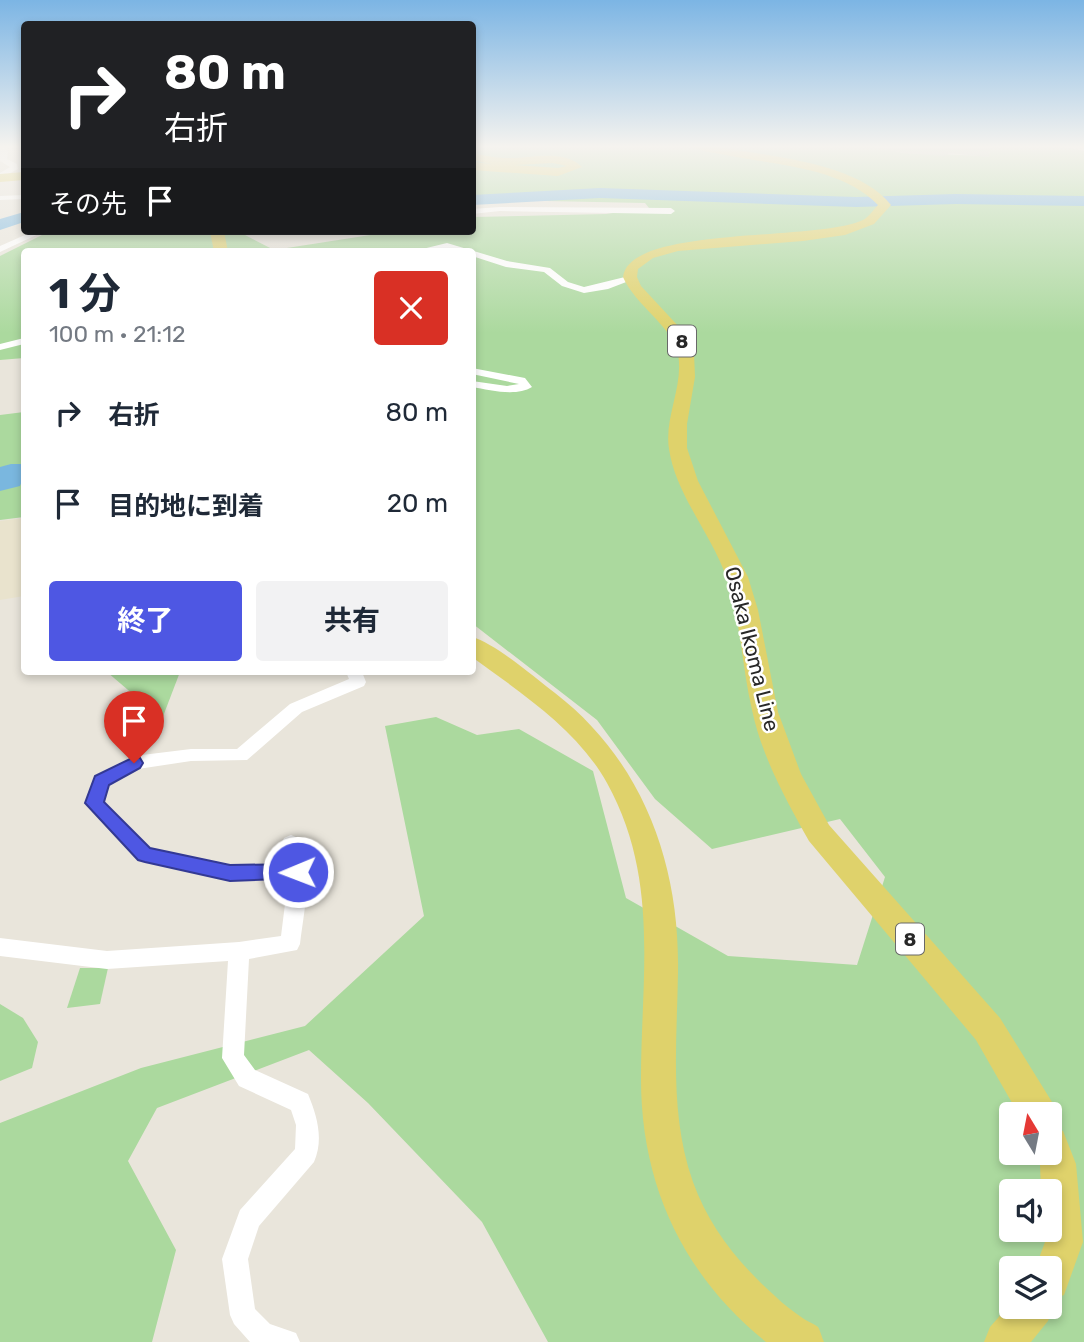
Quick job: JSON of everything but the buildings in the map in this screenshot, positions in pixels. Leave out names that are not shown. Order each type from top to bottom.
[{"type":"main road","points":[[629,279],[631,268],[638,261],[673,249],[842,232],[869,223],[878,217],[883,208]]},
{"type":"main road","name":"Osaka Ikoma Line","points":[[629,279],[637,293],[681,338],[686,352],[687,367],[677,421],[678,447],[695,492],[737,577],[766,714],[782,762],[819,833],[988,1028],[1031,1102]]},
{"type":"main road","points":[[476,648],[567,717],[598,749],[616,775],[632,806],[650,866],[661,939],[662,995],[657,1033],[661,1106],[669,1164],[701,1242],[740,1292],[803,1342]]},
{"type":"main road","points":[[1058,1166],[1064,1242],[1059,1256]]},
{"type":"main road","points":[[1005,1342],[1024,1319]]},
{"type":"street","points":[[476,212],[500,209],[671,211]]},
{"type":"street","points":[[0,249],[32,235]]},
{"type":"street","points":[[436,248],[454,248]]},
{"type":"street","points":[[476,255],[506,264],[547,270],[565,284],[584,290],[629,279]]},
{"type":"street","points":[[0,347],[21,342]]},
{"type":"street","points":[[476,372],[521,380],[526,387],[507,389],[476,385]]},
{"type":"street","points":[[298,872],[230,873],[145,855],[94,803],[102,780],[134,763],[191,755],[241,755],[296,708],[358,682],[355,675]]},
{"type":"street","points":[[0,947],[107,960],[239,951],[290,944],[298,872],[290,842]]},
{"type":"street","points":[[239,951],[233,1058],[247,1077],[300,1101],[308,1125],[306,1154],[249,1219],[235,1259],[243,1315],[262,1335],[286,1342]]},
{"type":"shaded area","points":[[21,518],[21,596],[0,600],[0,521]]},
{"type":"green space","points":[[649,208],[1084,208],[1084,1342],[548,1342],[482,1222],[368,1103],[309,1050],[157,1108],[128,1161],[176,1250],[152,1342],[0,1342],[0,1123],[141,1068],[305,1026],[424,916],[385,726],[436,717],[477,735],[519,729],[593,771],[626,898],[728,956],[857,965],[885,877],[840,819],[712,849],[655,799],[597,720],[476,626],[476,248],[287,248],[370,235],[476,235],[476,217],[606,214]]},
{"type":"green space","points":[[42,235],[245,235],[270,248],[21,248],[21,358],[0,360],[0,256]]},
{"type":"green space","points":[[21,412],[21,517],[0,520],[0,415]]},
{"type":"green space","points":[[111,675],[179,675],[162,719]]},
{"type":"green space","points":[[80,968],[108,968],[100,1004],[67,1008]]},
{"type":"green space","points":[[0,1004],[23,1018],[38,1042],[32,1068],[0,1081]]},
{"type":"water","points":[[21,464],[20,486],[0,491],[0,467]]},
{"type":"waterway","points":[[0,225],[21,218]]},
{"type":"route","points":[[134,763],[102,780],[94,803],[145,855],[230,873],[298,872]]}]
